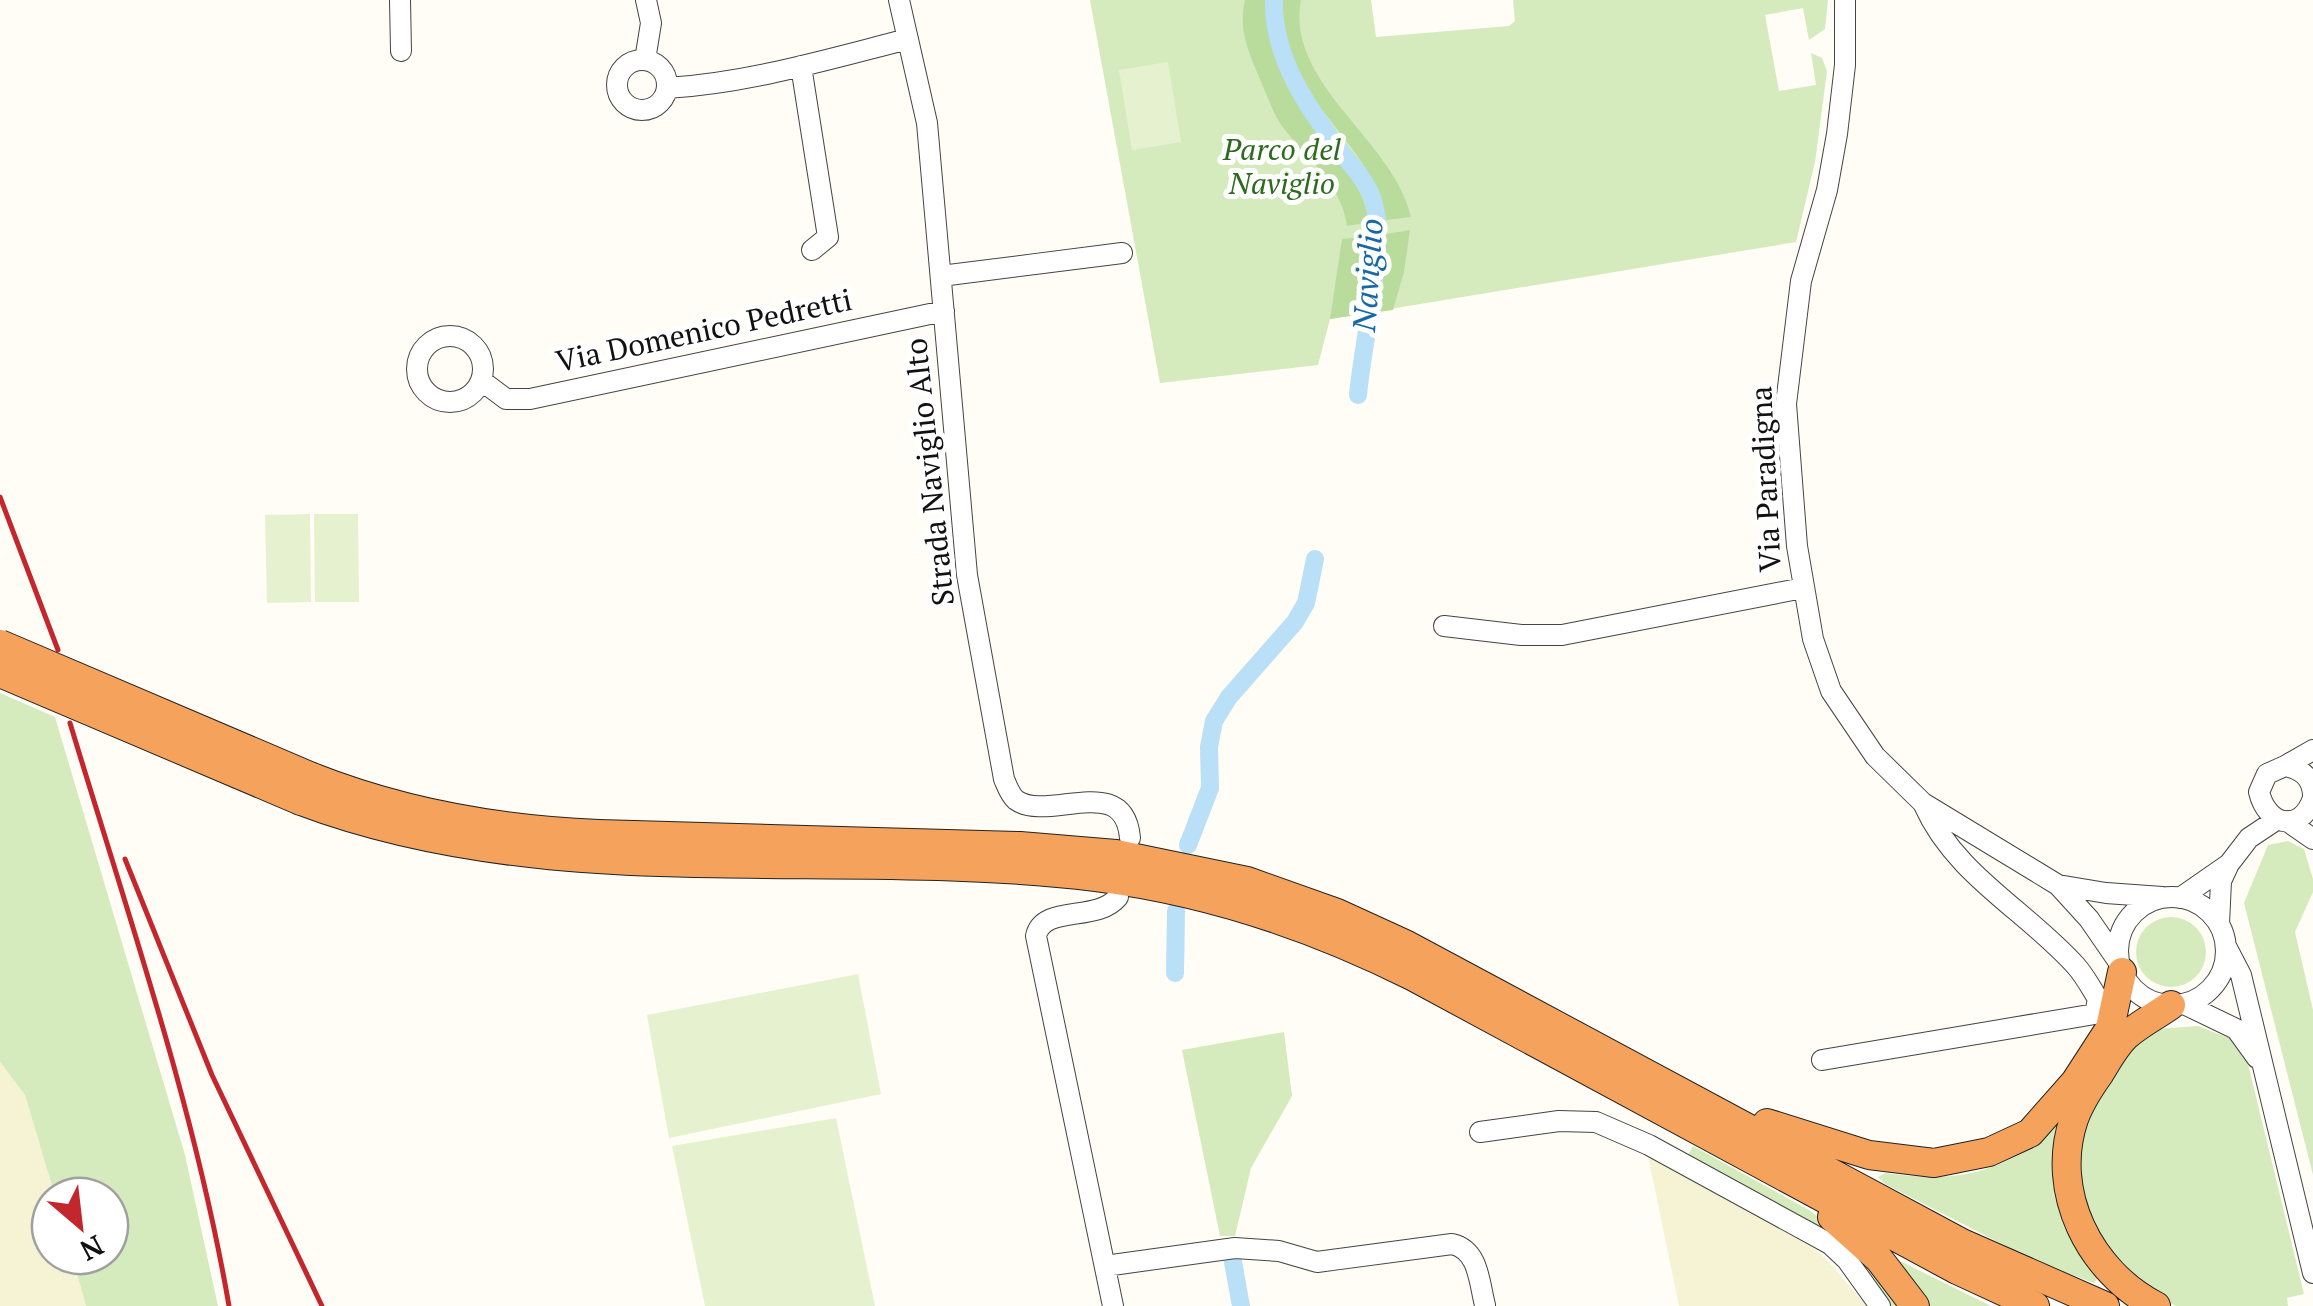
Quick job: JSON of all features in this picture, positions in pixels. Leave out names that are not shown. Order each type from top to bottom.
[{"type":"highway","points":[[0,644],[406,833],[520,854],[617,860],[1040,872],[1118,880],[1194,895],[1288,922],[1376,958],[1957,1270],[2035,1306]]},
{"type":"highway","points":[[0,673],[306,789],[523,828],[599,834],[1039,846],[1191,867],[1274,890],[1354,920],[1424,954],[1962,1243],[2105,1306]]},
{"type":"highway","points":[[1592,1045],[1783,1130],[1868,1155],[1934,1163],[1989,1152],[2030,1133],[2042,1121],[2075,1082],[2110,1028],[2121,968]]},
{"type":"highway","points":[[2156,1306],[2116,1280],[2090,1245],[2074,1208],[2068,1154],[2070,1131],[2079,1106],[2116,1048],[2126,1036],[2178,1005]]},
{"type":"highway","points":[[1683,1122],[1726,1155],[1797,1194],[1844,1227],[1879,1259],[1916,1306]]},
{"type":"street","points":[[400,0],[402,50]]},
{"type":"street","points":[[645,60],[651,22],[646,0]]},
{"type":"street","name":"Strada Naviglio Alto","points":[[898,0],[927,123],[968,575],[1006,785],[1012,796],[1024,803],[1086,802],[1110,806],[1126,819],[1130,838]]},
{"type":"street","name":"Via Paradigna","points":[[1845,0],[1844,65],[1834,155],[1800,280],[1786,404],[1803,588],[1813,638],[1830,691],[1875,756],[1923,803],[2058,885],[2089,920],[2134,990],[2151,1001],[2178,1005],[2236,1029],[2264,1067]]},
{"type":"street","points":[[667,88],[702,86],[801,66],[908,38]]},
{"type":"street","points":[[645,60],[663,71],[667,88],[663,99],[648,110],[634,109],[621,100],[618,76],[635,61],[645,60]]},
{"type":"street","points":[[801,66],[828,237],[812,250]]},
{"type":"street","points":[[940,276],[1122,252]]},
{"type":"street","name":"Via Domenico Pedretti","points":[[482,381],[506,399],[530,398],[944,312]]},
{"type":"street","points":[[1444,626],[1520,635],[1562,634],[1803,588]]},
{"type":"street","points":[[2249,838],[2258,792],[2268,774],[2313,750]]},
{"type":"street","points":[[2219,924],[2221,882],[2249,838],[2282,820],[2304,814],[2312,788],[2303,772],[2285,766]]},
{"type":"street","points":[[2258,792],[2263,809],[2313,839]]},
{"type":"street","name":"Via Paradigna","points":[[1822,1060],[2095,1014],[2098,998],[2077,967],[1962,863],[1932,824],[1923,803]]},
{"type":"street","points":[[2121,968],[2118,946],[2135,912],[2150,902],[2174,898],[2229,864]]},
{"type":"street","name":"Via Paradigna","points":[[2058,885],[2174,898],[2209,911],[2219,924],[2226,948],[2241,975],[2313,1273]]},
{"type":"street","points":[[1113,1306],[1036,936],[1046,920],[1100,910],[1118,897]]},
{"type":"street","points":[[2178,1005],[2202,996],[2216,984],[2226,948]]},
{"type":"street","points":[[1480,1132],[1585,1120],[1627,1134],[1830,1244],[1847,1260],[1880,1306]]},
{"type":"street","points":[[1104,1266],[1235,1248],[1279,1251],[1317,1262],[1452,1244],[1464,1247],[1472,1256],[1485,1306]]},
{"type":"shaded area","points":[[0,1062],[25,1095],[49,1176],[30,1176],[30,1276],[78,1276],[86,1306],[0,1306]]},
{"type":"shaded area","points":[[1647,1151],[1803,1240],[1826,1259],[1867,1306],[1679,1306]]},
{"type":"green space","name":"Parco del Naviglio","points":[[1090,0],[1371,0],[1376,37],[1509,26],[1515,21],[1513,0],[1828,0],[1825,29],[1809,40],[1803,8],[1765,15],[1779,91],[1816,85],[1811,53],[1822,58],[1827,71],[1815,162],[1796,242],[1330,319],[1318,365],[1160,383]]},
{"type":"green space","points":[[1245,0],[1266,0],[1270,38],[1284,76],[1353,180],[1370,222],[1347,226],[1331,186],[1278,120],[1247,46],[1243,24]]},
{"type":"green space","points":[[1283,0],[1301,0],[1300,30],[1309,59],[1324,85],[1384,162],[1401,189],[1411,217],[1386,220],[1378,191],[1363,164],[1306,88],[1283,32]]},
{"type":"green space","points":[[1168,62],[1181,142],[1132,150],[1119,70]]},
{"type":"green space","points":[[1410,230],[1393,310],[1372,313],[1386,234]]},
{"type":"green space","points":[[1370,236],[1357,315],[1330,319],[1342,239]]},
{"type":"green space","points":[[310,514],[311,602],[267,603],[265,515]]},
{"type":"green space","points":[[314,514],[358,514],[359,602],[315,602]]},
{"type":"green space","points":[[0,693],[55,717],[185,1155],[218,1306],[86,1306],[78,1276],[130,1276],[130,1176],[49,1176],[25,1095],[0,1062]]},
{"type":"green space","points":[[2288,841],[2304,849],[2313,879],[2313,892],[2295,932],[2313,1010],[2313,1175],[2244,903],[2268,845]]},
{"type":"green space","points":[[2171,917],[2196,927],[2206,952],[2196,977],[2171,987],[2146,977],[2136,952],[2146,927]]},
{"type":"green space","points":[[858,974],[881,1094],[669,1138],[647,1015]]},
{"type":"green space","points":[[2198,1026],[2229,1038],[2248,1064],[2304,1294],[2287,1298],[2288,1306],[2176,1306],[2154,1296],[2123,1274],[2080,1202],[2079,1131],[2122,1055],[2156,1029]]},
{"type":"green space","points":[[1284,1032],[1292,1096],[1251,1168],[1235,1236],[1220,1236],[1182,1050]]},
{"type":"green space","points":[[836,1118],[875,1306],[705,1306],[672,1146]]},
{"type":"green space","points":[[2060,1122],[2099,1276],[2094,1283],[2037,1262],[1878,1177],[1885,1173],[1956,1176],[1990,1168],[2007,1161]]},
{"type":"green space","points":[[1693,1146],[1809,1210],[1840,1233],[1907,1306],[1885,1306],[1854,1261],[1685,1161]]},
{"type":"green space","points":[[1895,1261],[1991,1306],[1925,1306]]},
{"type":"waterway","name":"Naviglio","points":[[1274,0],[1279,42],[1295,82],[1316,118],[1365,183],[1374,204],[1375,270],[1358,395]]},
{"type":"waterway","name":"Naviglio","points":[[1188,845],[1210,788],[1209,747],[1214,721],[1229,697],[1295,622],[1306,603],[1315,559]]},
{"type":"waterway","name":"Naviglio","points":[[1175,973],[1176,911]]},
{"type":"waterway","name":"Naviglio","points":[[1233,1262],[1241,1306]]},
{"type":"railway","points":[[0,497],[58,650]]},
{"type":"railway","points":[[70,723],[179,1085],[229,1306]]},
{"type":"railway","points":[[125,859],[212,1075],[322,1306]]}]
